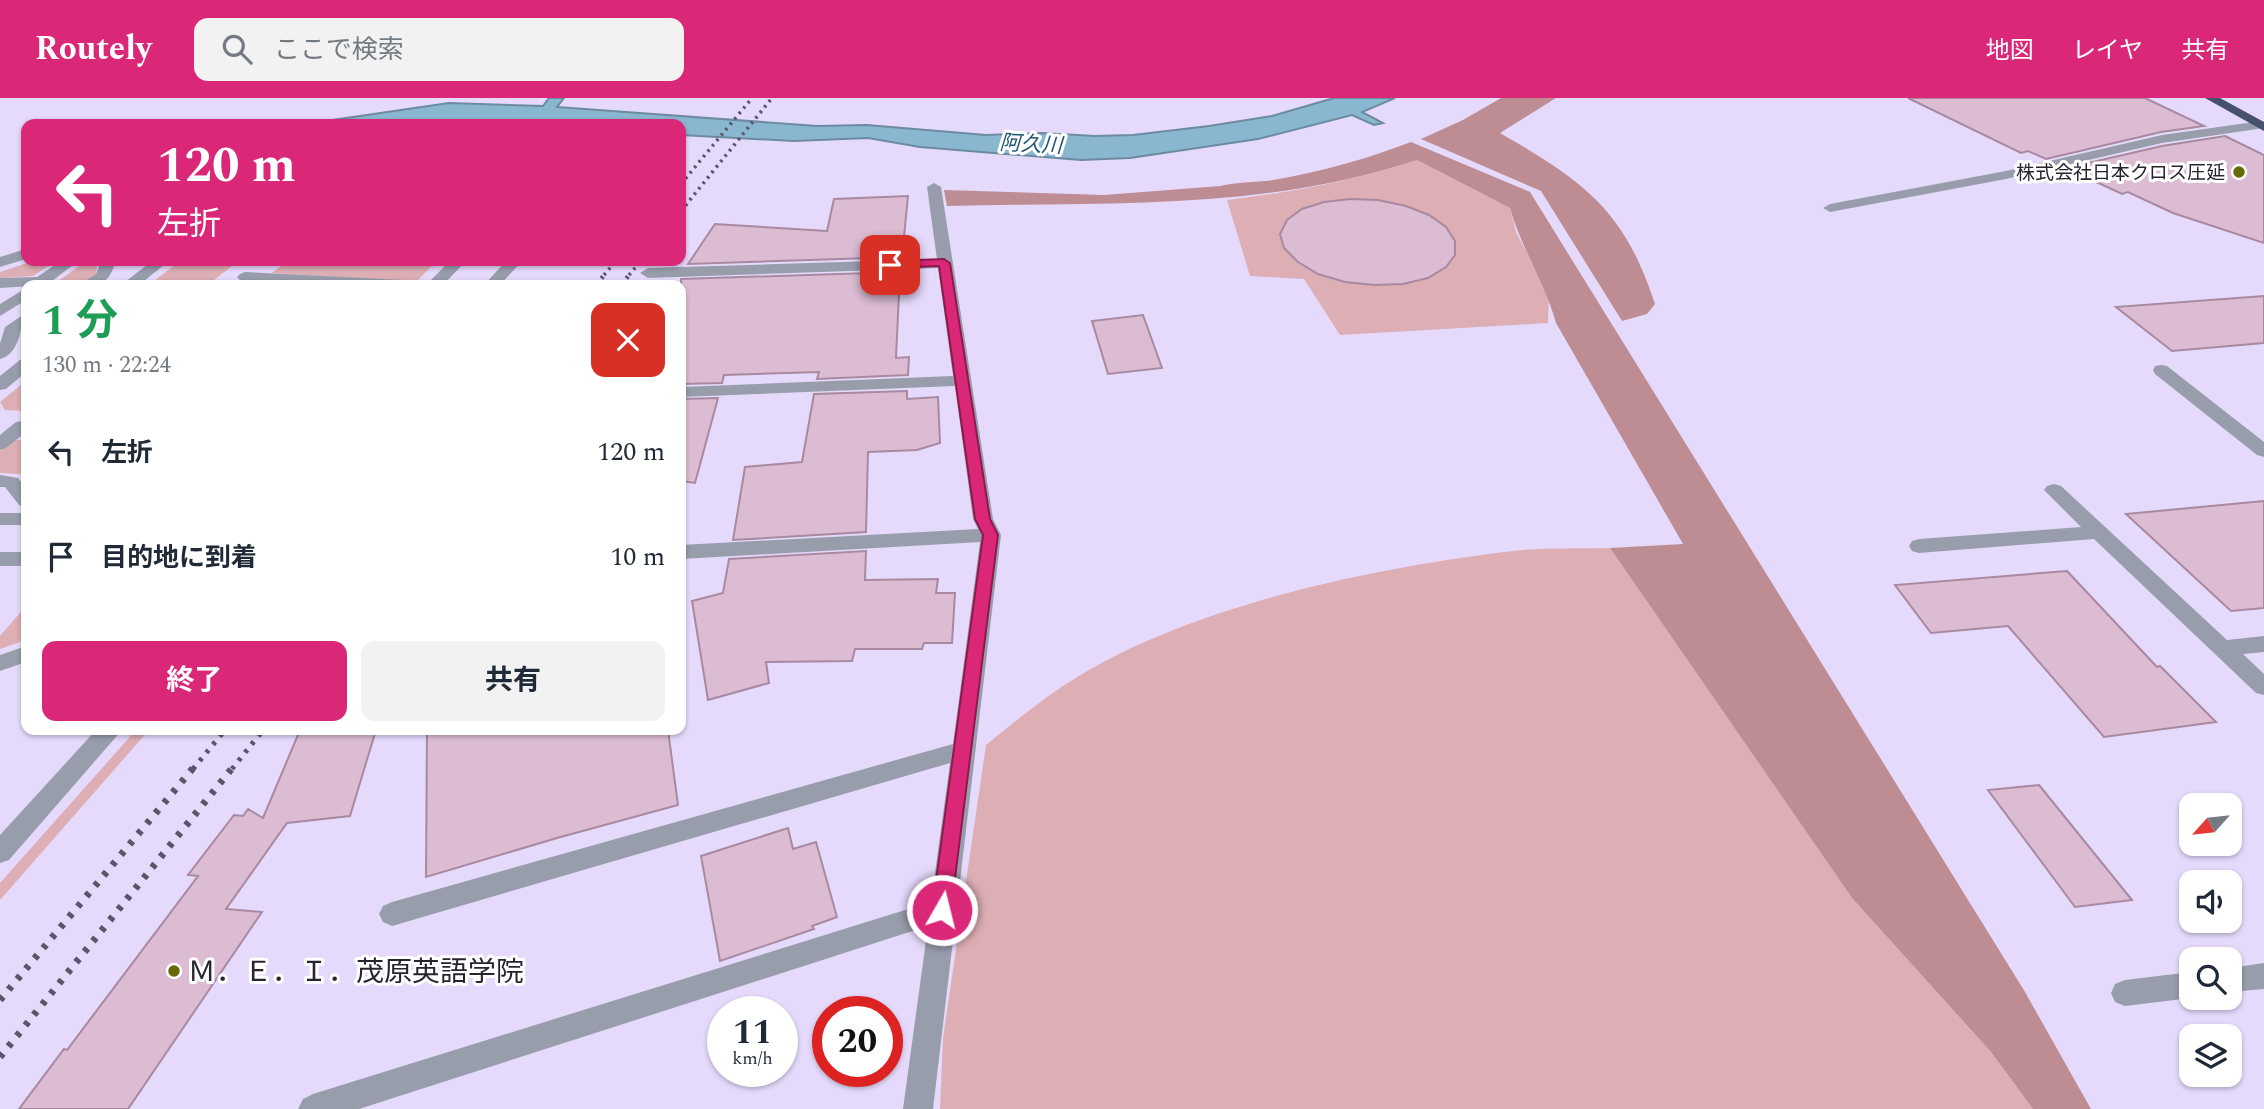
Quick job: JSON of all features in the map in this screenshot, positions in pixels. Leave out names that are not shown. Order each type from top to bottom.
[{"type":"highway","points":[[2211,98],[2263,126]]},
{"type":"street","points":[[1830,208],[2006,176],[2162,139],[2263,126]]},
{"type":"street","points":[[918,1109],[990,535],[983,519],[934,187]]},
{"type":"street","points":[[0,262],[21,256]]},
{"type":"street","points":[[648,274],[944,263]]},
{"type":"street","points":[[44,280],[63,266]]},
{"type":"street","points":[[96,280],[103,276],[106,266]]},
{"type":"street","points":[[136,280],[154,266]]},
{"type":"street","points":[[241,280],[257,266]]},
{"type":"street","points":[[439,280],[453,266]]},
{"type":"street","points":[[497,280],[509,266]]},
{"type":"street","points":[[0,283],[21,284]]},
{"type":"street","points":[[0,311],[21,298]]},
{"type":"street","points":[[0,354],[11,341],[13,327],[21,321]]},
{"type":"street","points":[[0,385],[21,368]]},
{"type":"street","points":[[2161,370],[2264,451]]},
{"type":"street","points":[[686,392],[962,381]]},
{"type":"street","points":[[0,425],[21,427]]},
{"type":"street","points":[[0,444],[21,429]]},
{"type":"street","points":[[0,481],[10,482],[21,496]]},
{"type":"street","points":[[2054,490],[2264,687]]},
{"type":"street","points":[[0,519],[21,519]]},
{"type":"street","points":[[1919,545],[2100,532]]},
{"type":"street","points":[[686,551],[990,535]]},
{"type":"street","points":[[0,559],[21,559]]},
{"type":"street","points":[[2224,648],[2264,644]]},
{"type":"street","points":[[0,663],[21,656]]},
{"type":"street","points":[[0,852],[105,735]]},
{"type":"street","points":[[392,914],[964,750]]},
{"type":"street","points":[[313,1109],[942,910]]},
{"type":"street","points":[[2242,979],[2264,976]]},
{"type":"street","points":[[2125,993],[2179,986]]},
{"type":"shaded area","points":[[1501,98],[1556,98],[1500,133],[1577,183],[1614,221],[1643,271],[1655,304],[1647,314],[1622,321],[1541,191],[1421,139],[1463,120]]},
{"type":"shaded area","points":[[1411,142],[1530,192],[2025,992],[2091,1109],[2033,1109],[1991,1052],[1852,898],[1610,548],[1683,544],[1556,323],[1510,208],[1417,160],[1301,188],[1184,201],[947,206],[944,190],[1104,195],[1220,186],[1313,172],[1363,159]]},
{"type":"shaded area","points":[[1417,160],[1510,208],[1516,232],[1549,295],[1548,323],[1340,335],[1304,279],[1250,276],[1227,200],[1323,185]]},
{"type":"shaded area","points":[[21,265],[48,266],[33,276],[0,278],[0,272]]},
{"type":"shaded area","points":[[79,266],[97,266],[95,276],[91,280],[60,280]]},
{"type":"shaded area","points":[[174,266],[232,266],[214,280],[155,280]]},
{"type":"shaded area","points":[[281,266],[432,266],[418,280],[272,273]]},
{"type":"shaded area","points":[[21,385],[21,411],[5,410],[0,402]]},
{"type":"shaded area","points":[[13,440],[21,440],[21,474],[0,473],[0,451]]},
{"type":"shaded area","points":[[1610,548],[1852,898],[1991,1052],[2033,1109],[940,1109],[943,1038],[986,745],[1043,700],[1079,676],[1125,651],[1229,610],[1341,580],[1452,559],[1530,549]]},
{"type":"shaded area","points":[[21,612],[21,642],[0,649],[0,636]]},
{"type":"shaded area","points":[[132,735],[145,735],[0,900],[0,883]]},
{"type":"water","name":"阿久川","points":[[549,98],[564,98],[557,107],[817,126],[867,125],[986,135],[1041,133],[1095,136],[1133,135],[1272,116],[1334,98],[1395,98],[1362,112],[1383,123],[1374,125],[1352,115],[1258,139],[1130,158],[1081,160],[920,147],[868,138],[794,141],[686,135],[686,119],[339,119],[449,103],[543,106]]},
{"type":"building","points":[[1908,98],[2145,98],[2204,126],[2161,132],[2046,159],[2028,151],[2021,153]]},
{"type":"building","points":[[2225,136],[2264,155],[2264,243],[2173,213],[2128,192],[2122,194],[2066,168],[2162,146]]},
{"type":"building","points":[[908,196],[902,257],[688,264],[715,224],[827,231],[834,199]]},
{"type":"building","points":[[1378,200],[1406,206],[1429,215],[1446,227],[1455,241],[1455,255],[1446,267],[1428,278],[1403,284],[1375,285],[1345,282],[1318,274],[1298,262],[1284,248],[1280,234],[1287,220],[1302,209],[1324,202]]},
{"type":"building","points":[[900,272],[896,358],[909,357],[908,375],[817,379],[819,372],[724,375],[722,383],[686,384],[686,280],[681,279]]},
{"type":"building","points":[[2264,296],[2264,343],[2172,351],[2116,307]]},
{"type":"building","points":[[1143,315],[1162,368],[1108,374],[1092,321]]},
{"type":"building","points":[[907,391],[907,399],[938,397],[940,443],[917,450],[868,452],[866,532],[733,540],[745,467],[802,462],[814,394]]},
{"type":"building","points":[[718,398],[695,483],[686,482],[686,399]]},
{"type":"building","points":[[2264,501],[2264,608],[2231,611],[2126,514]]},
{"type":"building","points":[[866,551],[865,580],[938,579],[936,593],[955,593],[952,643],[924,643],[922,649],[855,649],[852,661],[766,662],[769,683],[708,700],[692,601],[723,593],[729,559]]},
{"type":"building","points":[[2067,571],[2157,667],[2160,666],[2216,722],[2104,737],[2008,626],[1931,633],[1895,585]]},
{"type":"building","points":[[298,735],[374,735],[350,816],[287,823],[226,909],[262,912],[128,1109],[19,1109],[64,1049],[67,1050],[198,876],[188,875],[234,815],[243,816],[248,809],[263,818]]},
{"type":"building","points":[[427,735],[669,735],[678,805],[426,877]]},
{"type":"building","points":[[2039,785],[2132,900],[2075,907],[1988,790]]},
{"type":"building","points":[[788,828],[793,849],[816,842],[837,917],[812,926],[814,929],[720,961],[701,856]]},
{"type":"railway","points":[[686,178],[752,98]]},
{"type":"railway","points":[[686,205],[772,98]]},
{"type":"railway","points":[[604,275],[612,266]]},
{"type":"railway","points":[[629,275],[637,266]]},
{"type":"railway","points":[[600,280],[605,274]]},
{"type":"railway","points":[[625,280],[630,274]]},
{"type":"railway","points":[[193,769],[221,735]]},
{"type":"railway","points":[[232,769],[259,735]]},
{"type":"railway","points":[[0,1000],[194,767]]},
{"type":"railway","points":[[0,1057],[233,767]]},
{"type":"place","name":"株式会社日本クロス圧延","points":[[2239,172]]},
{"type":"place","name":"Ｍ．Ｅ．Ｉ．茂原英語学院","points":[[174,971]]},
{"type":"route","points":[[890,265],[944,263],[983,519],[990,535],[942,910]]}]
